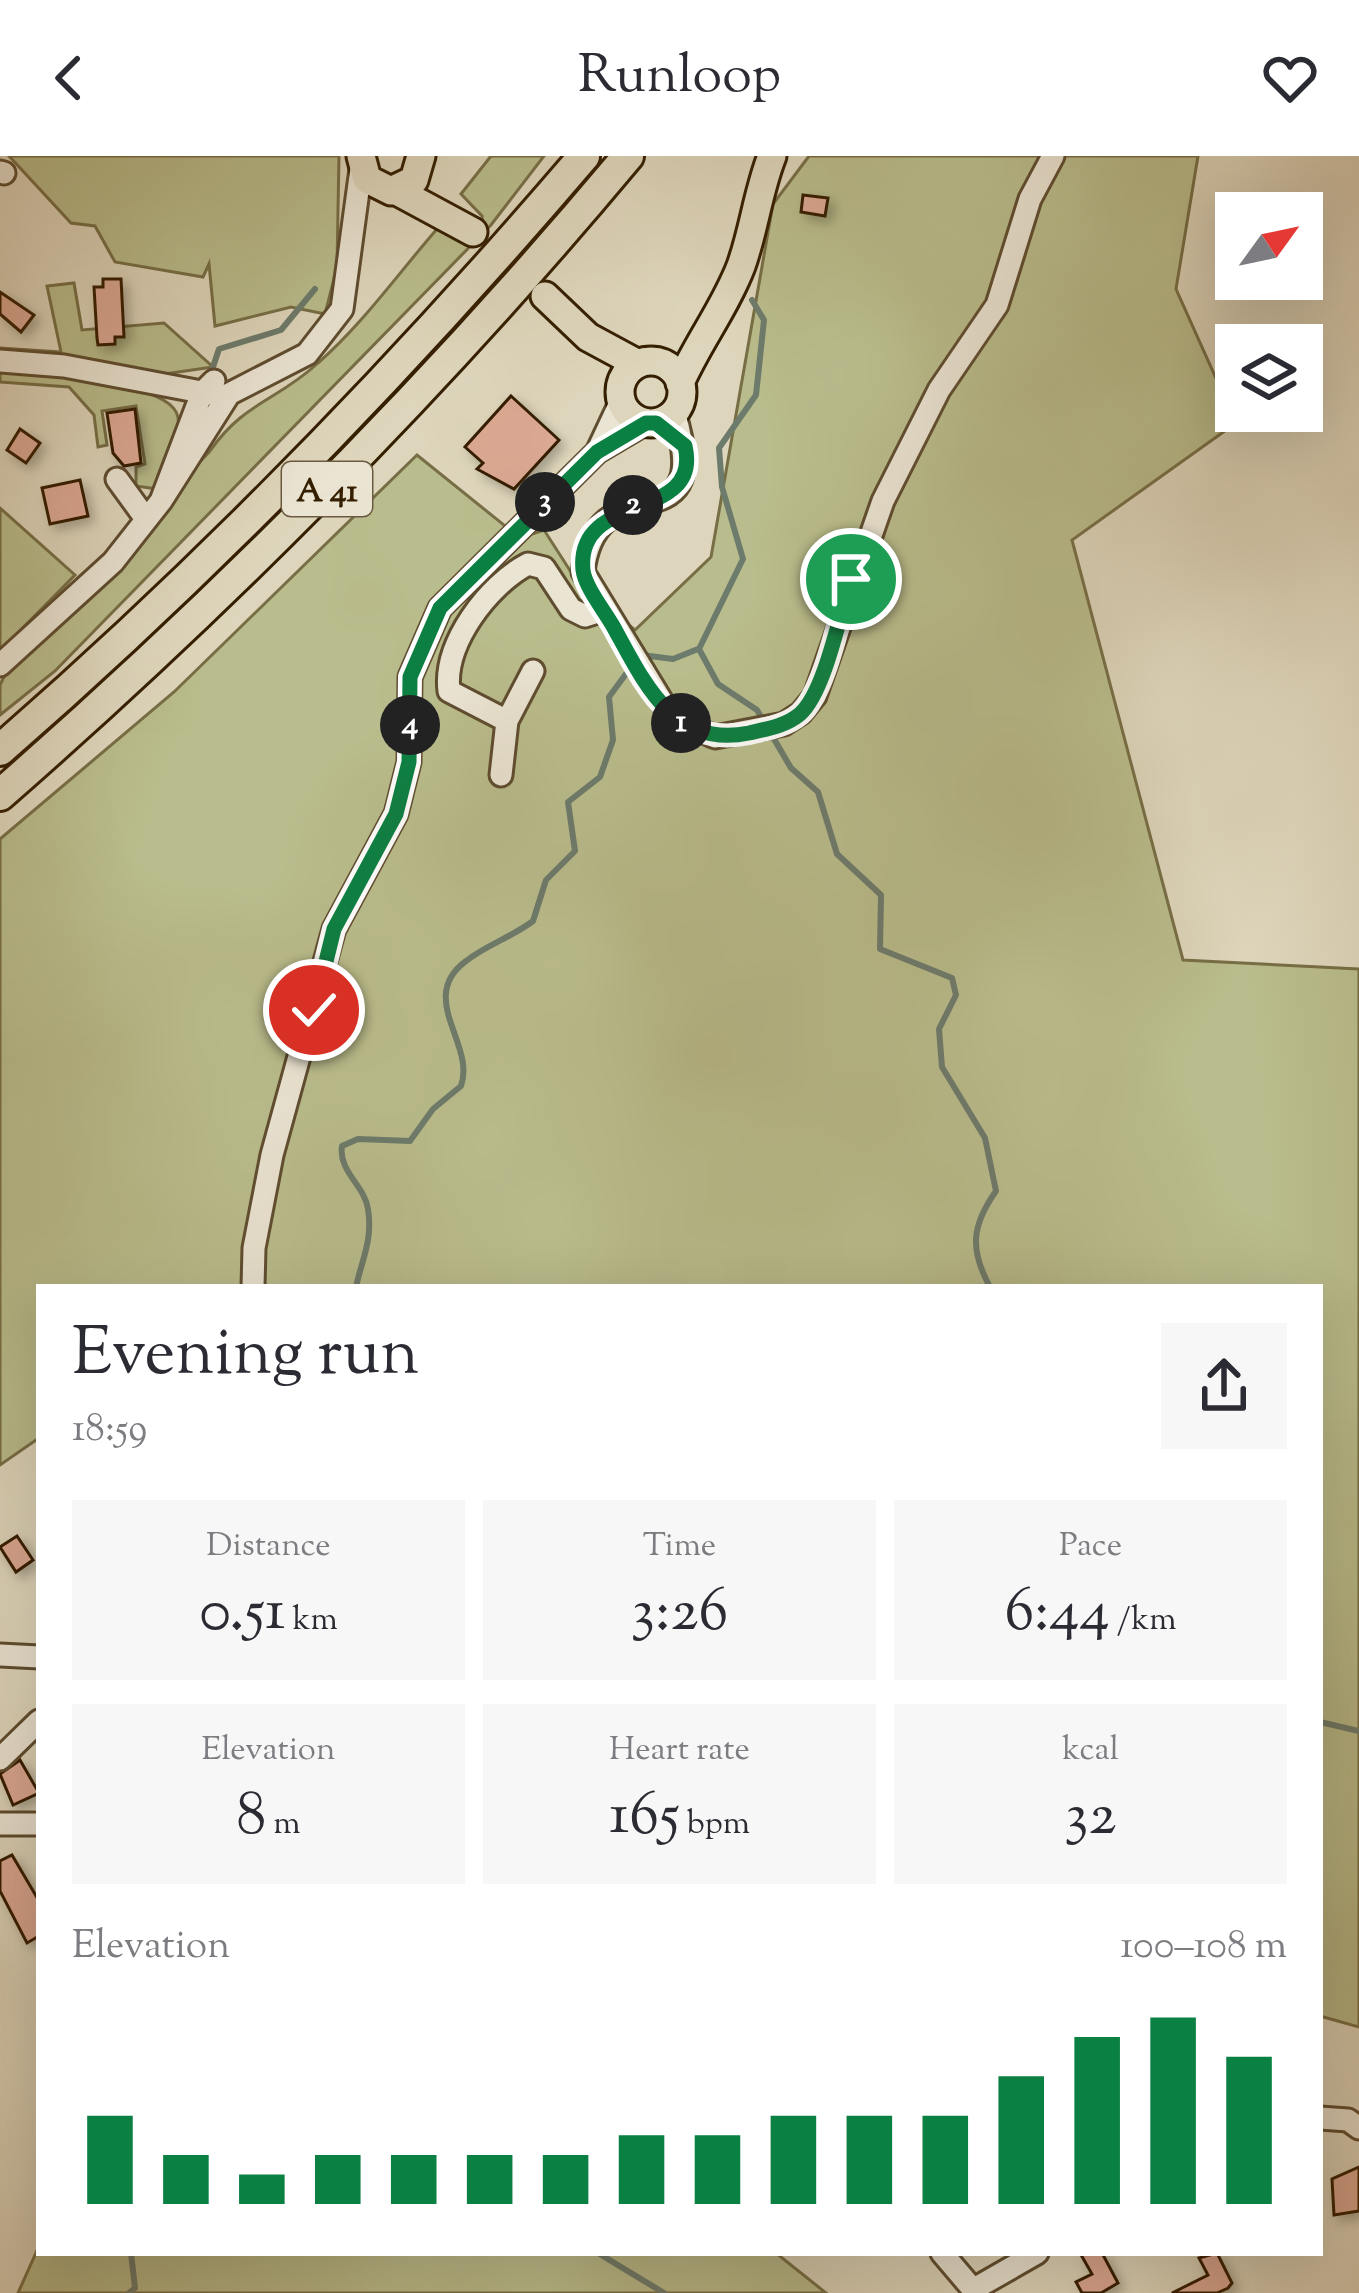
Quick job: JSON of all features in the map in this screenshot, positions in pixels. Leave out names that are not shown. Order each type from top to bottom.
[{"type":"highway","name":"A 41","points":[[0,750],[292,476],[441,319],[584,156]]},
{"type":"highway","name":"A 41","points":[[0,795],[172,641],[326,490],[475,332],[628,156]]},
{"type":"main road","points":[[634,377],[699,336],[715,318],[741,264],[772,156]]},
{"type":"main road","points":[[394,191],[414,180],[422,160]]},
{"type":"main road","points":[[361,162],[371,184],[462,224],[422,160]]},
{"type":"main road","points":[[545,296],[634,377]]},
{"type":"main road","points":[[634,377],[630,416],[659,419],[699,336]]},
{"type":"main road","points":[[634,377],[672,370],[680,383]]},
{"type":"street","points":[[253,1284],[254,1248],[272,1155],[334,929],[387,834],[409,762],[410,677],[440,608],[597,452],[659,419],[685,446],[685,480],[674,493],[614,515],[587,540],[583,572],[672,718],[715,737],[784,724],[815,696],[883,501],[938,390],[997,305],[1030,199],[1053,156]]},
{"type":"street","points":[[0,361],[215,389],[279,369],[307,354],[342,309],[361,162]]},
{"type":"street","points":[[353,223],[394,191]]},
{"type":"street","points":[[597,452],[634,377]]},
{"type":"street","points":[[0,665],[113,562],[154,510],[215,389]]},
{"type":"street","points":[[117,479],[154,510]]},
{"type":"street","points":[[508,721],[461,702],[449,691],[447,672],[488,595],[528,564],[544,568],[571,608],[585,616],[604,610]]},
{"type":"street","points":[[501,775],[508,721],[533,671]]},
{"type":"street","points":[[0,1655],[36,1657]]},
{"type":"street","points":[[0,1759],[36,1724]]},
{"type":"street","points":[[0,1823],[36,1823]]},
{"type":"street","points":[[1323,2118],[1348,2120],[1359,2128]]},
{"type":"street","points":[[945,2256],[975,2291],[1032,2256]]},
{"type":"green space","points":[[9,156],[339,156],[337,267],[325,314],[291,307],[215,326],[209,264],[203,277],[115,262],[95,226],[71,223]]},
{"type":"green space","points":[[491,156],[544,156],[491,225],[55,671],[0,715],[0,685],[11,662],[235,422],[303,376],[335,347],[444,221],[483,228],[482,216],[461,194]]},
{"type":"green space","points":[[809,156],[1198,156],[1176,289],[1215,376],[1215,432],[1223,432],[1072,540],[1183,960],[1359,969],[1359,2027],[1323,2017],[1323,1284],[36,1284],[36,1440],[0,1465],[0,839],[174,692],[417,455],[520,538],[544,530],[580,586],[635,630],[711,557],[773,204]]},
{"type":"green space","points":[[74,283],[82,330],[164,323],[213,367],[109,382],[158,397],[177,414],[175,442],[157,489],[136,486],[136,467],[145,464],[136,406],[102,411],[107,445],[98,447],[94,415],[69,387],[0,382],[0,348],[61,352],[47,286]]},
{"type":"green space","points":[[0,508],[75,575],[0,651]]},
{"type":"green space","points":[[36,2253],[780,2256],[826,2293],[18,2293]]},
{"type":"building","points":[[803,195],[828,198],[825,216],[801,212]]},
{"type":"building","points":[[103,279],[121,279],[124,337],[115,337],[115,344],[98,345],[94,287],[103,287]]},
{"type":"building","points":[[0,292],[34,315],[21,332],[0,314]]},
{"type":"building","points":[[511,396],[559,440],[514,489],[477,469],[483,463],[465,447]]},
{"type":"building","points":[[135,409],[141,463],[124,466],[113,453],[107,413]]},
{"type":"building","points":[[20,429],[40,443],[26,463],[7,450]]},
{"type":"building","points":[[80,480],[88,516],[50,524],[42,488]]},
{"type":"building","points":[[17,1536],[33,1560],[16,1572],[0,1547]]},
{"type":"building","points":[[20,1760],[36,1794],[13,1805],[0,1774]]},
{"type":"building","points":[[12,1855],[36,1896],[36,1938],[27,1943],[0,1891],[0,1861]]},
{"type":"building","points":[[1359,2167],[1359,2211],[1334,2215],[1332,2179]]},
{"type":"building","points":[[1082,2256],[1104,2256],[1118,2283],[1101,2293],[1082,2293],[1076,2282],[1092,2274]]},
{"type":"building","points":[[1218,2256],[1232,2283],[1217,2293],[1172,2293],[1208,2275],[1199,2258]]},
{"type":"waterway","points":[[213,367],[219,349],[281,330],[315,289]]},
{"type":"waterway","points":[[752,300],[764,320],[756,395],[719,448],[722,487],[743,559],[699,649],[718,684],[757,710],[791,768],[818,792],[837,854],[881,895],[880,949],[952,978],[956,995],[939,1029],[942,1067],[985,1138],[996,1191],[978,1226],[976,1249],[989,1284]]},
{"type":"waterway","points":[[642,655],[673,659],[698,649]]},
{"type":"waterway","points":[[357,1284],[369,1220],[366,1201],[344,1163],[342,1146],[358,1139],[410,1141],[433,1109],[461,1086],[461,1054],[446,1006],[452,975],[474,955],[533,921],[546,880],[575,851],[568,802],[600,777],[613,740],[609,697],[634,663]]},
{"type":"waterway","points":[[1323,1723],[1359,1731]]},
{"type":"waterway","points":[[129,2293],[135,2288],[131,2256]]},
{"type":"waterway","points":[[603,2256],[664,2293]]},
{"type":"route","points":[[314,1010],[334,929],[396,814],[409,762],[410,677],[440,608],[597,452],[646,423],[656,423],[685,446],[689,463],[685,480],[674,493],[632,505],[599,526],[587,540],[583,572],[656,698],[672,718],[690,728],[715,737],[746,734],[784,724],[801,713],[815,696],[851,579]]}]
